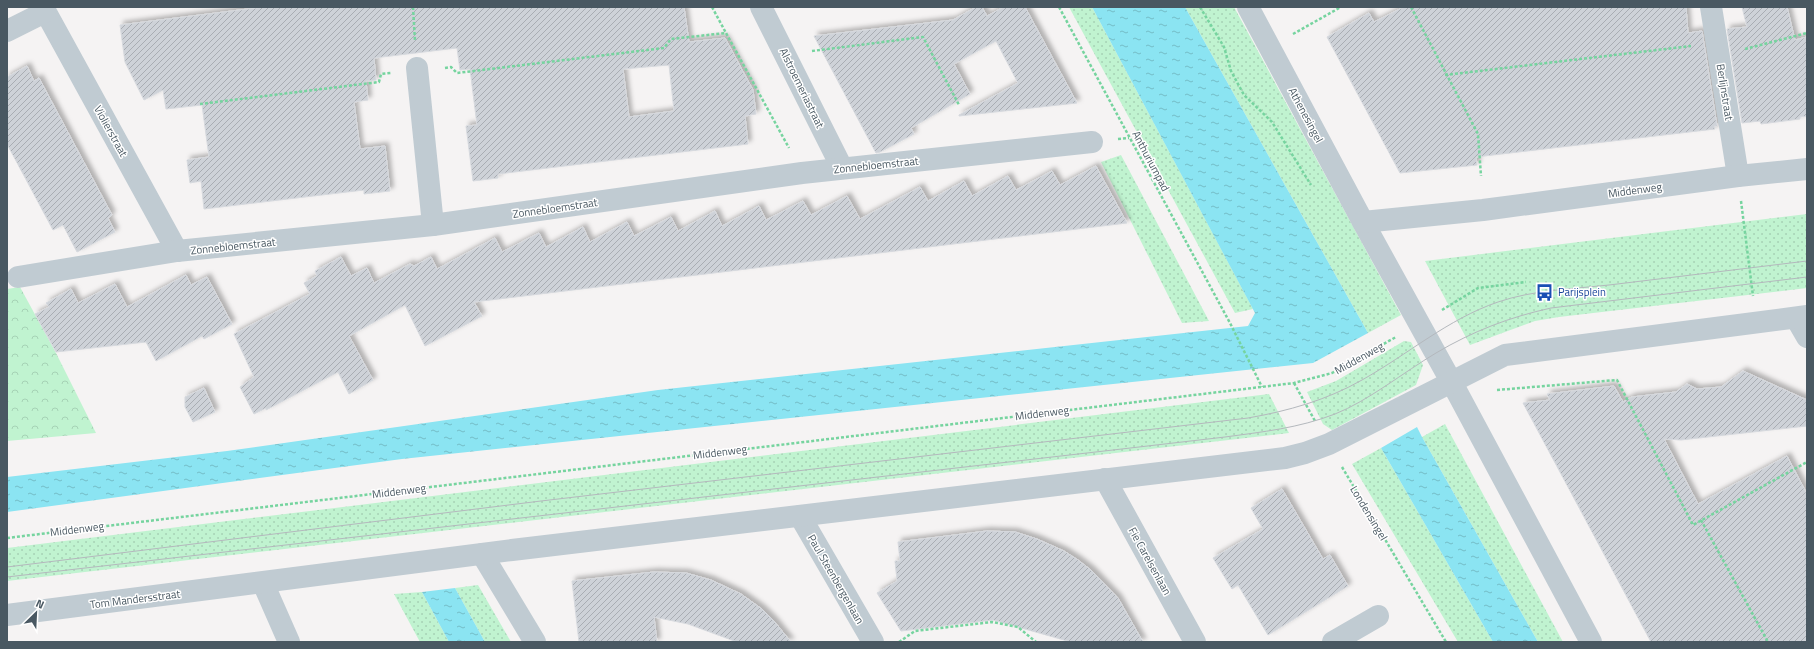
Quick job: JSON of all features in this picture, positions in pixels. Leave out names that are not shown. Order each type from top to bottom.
[{"type":"street","name":"Alstroemeriastraat","points":[[761,7],[786,54],[842,168]]},
{"type":"street","name":"Athenesingel","points":[[1248,7],[1363,222]]},
{"type":"street","name":"Berlijnstraat","points":[[1710,7],[1738,176]]},
{"type":"street","points":[[7,31],[44,9]]},
{"type":"street","name":"Violierstraat","points":[[44,9],[177,251]]},
{"type":"street","points":[[417,68],[433,225]]},
{"type":"street","name":"Zonnebloemstraat","points":[[18,277],[177,251],[433,225],[802,173],[1092,142]]},
{"type":"street","name":"Middenweg","points":[[1363,222],[1483,210],[1738,176],[1807,169]]},
{"type":"street","points":[[1363,222],[1420,323],[1591,642]]},
{"type":"street","points":[[535,642],[482,554],[1285,458],[1305,453],[1329,444],[1455,388],[1505,355],[1802,317],[1807,337]]},
{"type":"street","name":"Fie Carelsenlaan","points":[[1104,479],[1195,642]]},
{"type":"street","name":"Paul Steenbergenlaan","points":[[800,516],[873,642]]},
{"type":"street","name":"Tom Mandersstraat","points":[[7,615],[482,554]]},
{"type":"street","points":[[263,583],[289,642]]},
{"type":"street","points":[[1333,642],[1378,616]]},
{"type":"path","points":[[413,7],[417,68]]},
{"type":"path","points":[[712,7],[802,173]]},
{"type":"path","name":"Anthuriumpad","points":[[1059,7],[1230,323],[1256,372],[1262,387]]},
{"type":"path","points":[[1200,7],[1224,47],[1231,71],[1244,95],[1272,122],[1314,192]]},
{"type":"path","points":[[1269,46],[1341,7]]},
{"type":"path","points":[[1411,7],[1478,134],[1481,176]]},
{"type":"path","points":[[200,104],[379,82],[381,74],[410,71],[417,68],[425,70],[451,67],[457,73],[664,48],[671,39],[726,33]]},
{"type":"path","points":[[1446,75],[1718,49],[1807,33]]},
{"type":"path","points":[[786,54],[923,37],[959,105]]},
{"type":"path","points":[[1738,176],[1755,322]]},
{"type":"path","name":"Middenweg","points":[[7,538],[1294,383],[1332,374],[1478,288],[1526,282]]},
{"type":"path","points":[[1455,388],[1617,380],[1693,525],[1807,462]]},
{"type":"path","name":"Londensingel","points":[[1294,383],[1446,642]]},
{"type":"path","points":[[1701,520],[1768,642]]},
{"type":"path","points":[[899,642],[915,631],[992,622],[1018,627],[1036,642]]},
{"type":"green space","points":[[1069,7],[1092,7],[1253,309],[1235,313]]},
{"type":"green space","points":[[1185,7],[1234,7],[1401,315],[1368,333]]},
{"type":"green space","points":[[1121,155],[1209,321],[1182,323],[1101,162]]},
{"type":"green space","points":[[1807,214],[1807,288],[1535,321],[1470,345],[1425,261]]},
{"type":"green space","points":[[20,287],[56,353],[96,433],[7,441],[7,289]]},
{"type":"green space","points":[[1404,341],[1411,342],[1423,365],[1416,385],[1332,430],[1323,424],[1307,392],[1336,381]]},
{"type":"green space","points":[[1269,394],[1289,433],[7,581],[7,548]]},
{"type":"green space","points":[[1445,424],[1563,642],[1538,642],[1422,437]]},
{"type":"green space","points":[[1381,448],[1493,642],[1458,642],[1352,464]]},
{"type":"green space","points":[[478,585],[511,642],[485,642],[455,588]]},
{"type":"green space","points":[[422,592],[449,642],[420,642],[394,594]]},
{"type":"water","points":[[1092,7],[1185,7],[1368,333],[1313,363],[402,459],[7,512],[7,477],[227,451],[658,390],[1248,326],[1255,313]]},
{"type":"water","points":[[1417,427],[1538,642],[1493,642],[1381,448]]},
{"type":"water","points":[[455,588],[485,642],[449,642],[422,592]]},
{"type":"building","points":[[264,7],[684,7],[689,42],[725,38],[753,90],[756,114],[745,116],[748,144],[498,174],[498,178],[473,181],[466,126],[477,125],[470,69],[460,70],[457,48],[374,58],[376,80],[366,81],[368,100],[354,102],[360,149],[385,146],[390,191],[364,194],[364,190],[204,209],[201,181],[190,183],[187,160],[209,157],[202,105],[166,109],[163,90],[144,100],[125,62],[120,25]],"holes":[[[669,65],[674,111],[629,117],[623,69]]]},
{"type":"building","points":[[976,7],[982,7],[987,16],[1004,7],[1025,7],[1077,103],[959,116],[1018,83],[996,41],[954,64],[970,94],[911,128],[914,134],[876,153],[814,36],[953,20]]},
{"type":"building","points":[[1404,7],[1686,7],[1688,33],[1702,31],[1717,126],[1714,126],[1715,129],[1476,157],[1477,165],[1400,173],[1327,37],[1369,13],[1374,22]]},
{"type":"building","points":[[1742,7],[1787,7],[1795,40],[1807,37],[1807,116],[1800,117],[1800,119],[1761,124],[1760,121],[1742,123],[1727,29],[1747,27]]},
{"type":"building","points":[[27,66],[34,81],[39,78],[112,215],[108,218],[115,232],[77,252],[63,225],[53,230],[7,144],[7,77]]},
{"type":"building","points":[[1096,166],[1127,223],[474,302],[482,316],[425,346],[405,305],[349,336],[373,380],[349,394],[338,372],[266,410],[266,408],[254,414],[240,387],[254,377],[234,334],[310,294],[304,283],[317,276],[315,271],[341,257],[351,276],[367,268],[374,283],[410,264],[414,266],[431,257],[437,269],[495,238],[502,252],[539,233],[546,247],[583,227],[590,242],[627,222],[634,236],[671,217],[678,231],[715,211],[722,226],[759,206],[766,220],[803,201],[811,215],[847,196],[860,219],[920,187],[928,201],[964,181],[972,196],[1008,176],[1016,190],[1052,171],[1060,185]]},
{"type":"building","points":[[186,275],[191,285],[207,277],[232,324],[204,339],[202,336],[156,361],[146,342],[56,352],[35,314],[49,307],[46,303],[71,289],[78,303],[115,284],[127,307]]},
{"type":"building","points":[[1743,371],[1807,400],[1807,426],[1681,440],[1664,439],[1698,504],[1787,456],[1807,494],[1807,642],[1651,642],[1523,403],[1550,400],[1547,394],[1614,386],[1623,402],[1632,397],[1676,392],[1687,384],[1697,389],[1721,387]]},
{"type":"building","points":[[204,388],[215,412],[193,422],[185,407],[185,397]]},
{"type":"building","points":[[1282,489],[1323,559],[1330,555],[1348,586],[1268,635],[1238,585],[1232,589],[1213,558],[1263,529],[1251,508]]},
{"type":"building","points":[[987,531],[1015,532],[1037,539],[1064,551],[1078,560],[1091,570],[1118,598],[1143,642],[1071,642],[993,620],[901,631],[877,593],[897,581],[895,561],[900,561],[898,542]]},
{"type":"building","points":[[654,572],[686,573],[711,580],[741,594],[762,609],[791,642],[737,642],[688,624],[654,617],[657,642],[579,642],[572,581]]},
{"type":"tram line","points":[[7,567],[541,501],[1248,418],[1307,404],[1349,387],[1462,318],[1480,309],[1511,298],[1553,290],[1609,285],[1807,261]]},
{"type":"tram line","points":[[7,577],[1141,447],[1267,431],[1308,423],[1348,408],[1373,394],[1450,345],[1478,331],[1506,320],[1551,308],[1807,277]]},
{"type":"place","name":"Parijsplein","points":[[1545,292]]}]
